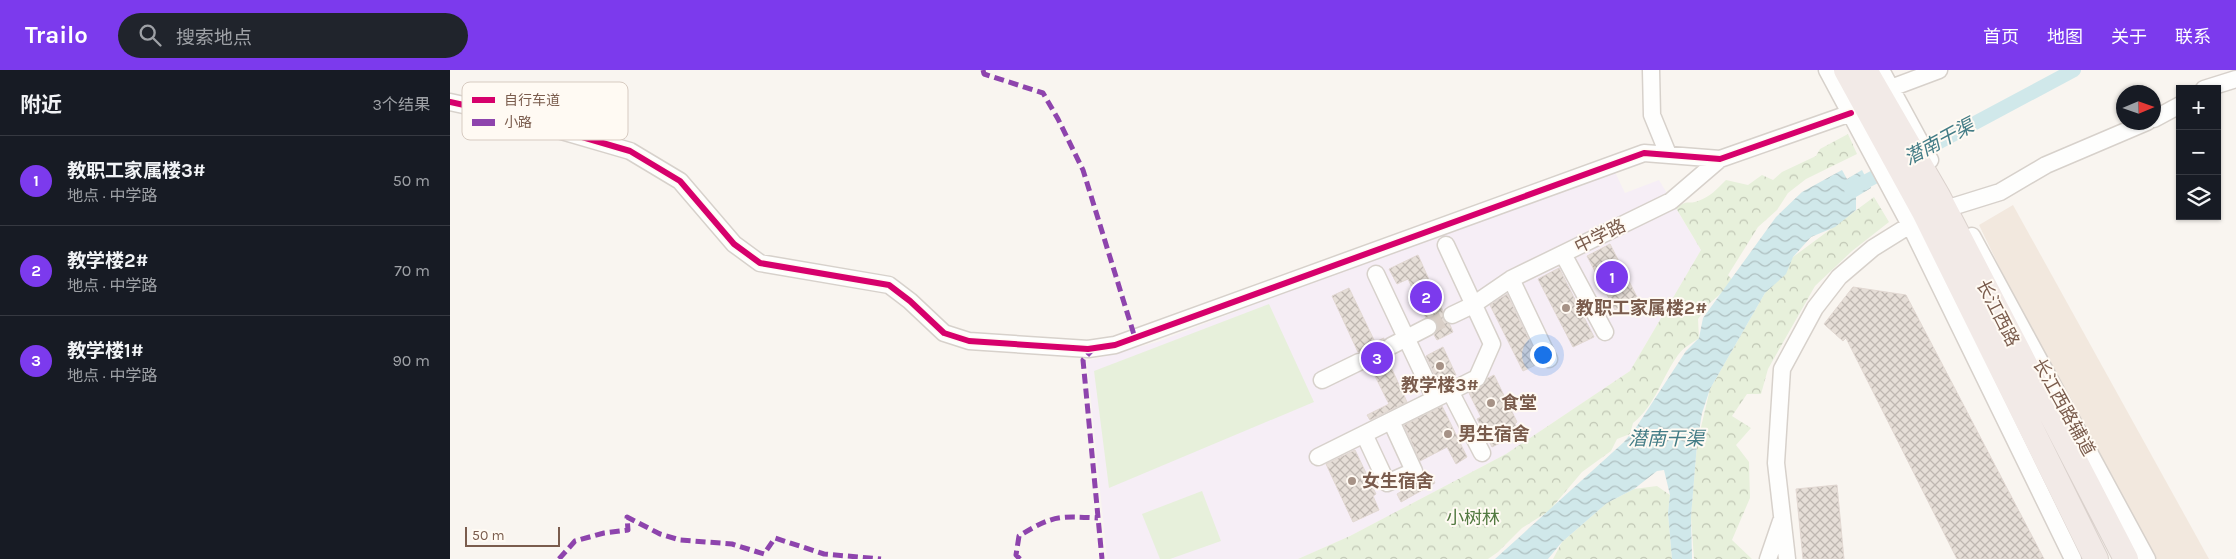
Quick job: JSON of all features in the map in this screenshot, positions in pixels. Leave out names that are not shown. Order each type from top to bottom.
[{"type":"highway","name":"长江西路","points":[[1846,70],[1876,107],[2126,559]]},
{"type":"highway","name":"长江西路","points":[[1865,70],[1876,107]]},
{"type":"highway","name":"长江西路","points":[[1930,207],[2096,559]]},
{"type":"street","points":[[1652,70],[1652,115],[1668,154]]},
{"type":"street","name":"长江西路辅道","points":[[1827,70],[1876,107],[1930,207],[2147,559]]},
{"type":"street","name":"长江西路辅道","points":[[1876,107],[1881,70]]},
{"type":"street","points":[[592,140],[630,151],[680,181],[734,244],[760,263],[888,285],[910,301],[944,333],[969,341],[1088,350],[1115,345],[1644,153],[1720,159],[1876,107],[1939,70]]},
{"type":"street","points":[[2217,85],[2236,79]]},
{"type":"street","points":[[2161,115],[2176,107]]},
{"type":"street","points":[[1787,559],[1776,463],[1782,369],[1815,308],[1839,277],[1873,248],[1930,207],[2000,192],[2046,166],[2129,130]]},
{"type":"street","name":"中学路","points":[[1452,316],[1473,305],[1510,279],[1671,202],[1720,159]]},
{"type":"street","name":"长江西路辅道","points":[[1930,207],[2073,559]]},
{"type":"street","points":[[1318,457],[1477,378],[1492,344],[1446,245]]},
{"type":"street","points":[[1563,254],[1605,332]]},
{"type":"street","points":[[1376,274],[1436,399]]},
{"type":"street","points":[[1510,279],[1549,359]]},
{"type":"street","points":[[1392,346],[1428,327]]},
{"type":"street","points":[[1322,380],[1359,362]]},
{"type":"street","points":[[1450,391],[1482,453]]},
{"type":"street","points":[[1364,434],[1387,483],[1414,471],[1390,421]]},
{"type":"street","points":[[1768,559],[1782,517]]},
{"type":"shaded area","points":[[1615,172],[1625,193],[1659,180],[1701,250],[1630,371],[1506,454],[1350,536],[1298,559],[1107,559],[1087,361],[1157,342],[1271,298]]},
{"type":"shaded area","points":[[2013,205],[2209,559],[2141,559],[1979,225]]},
{"type":"green space","name":"小树林","points":[[1848,134],[1857,154],[1806,179],[1788,193],[1777,210],[1758,227],[1728,275],[1734,282],[1710,303],[1698,319],[1699,338],[1678,355],[1653,400],[1633,423],[1630,434],[1617,439],[1611,451],[1582,472],[1549,511],[1522,528],[1498,552],[1488,559],[1298,559],[1350,536],[1506,454],[1630,371],[1701,250],[1676,208],[1706,197],[1726,180],[1748,185],[1762,175],[1773,180],[1782,172],[1816,156],[1820,149]]},
{"type":"green space","points":[[1874,197],[1889,222],[1852,251],[1815,286],[1768,369],[1761,394],[1747,394],[1732,416],[1751,428],[1736,445],[1749,462],[1750,498],[1732,540],[1752,559],[1694,559],[1691,517],[1697,444],[1710,389],[1765,293],[1793,257]]},
{"type":"green space","points":[[1269,304],[1314,402],[1109,488],[1094,371]]},
{"type":"green space","points":[[1657,486],[1670,495],[1668,513],[1672,559],[1553,559],[1562,542],[1607,503],[1634,489]]},
{"type":"green space","points":[[1202,491],[1221,541],[1170,559],[1160,559],[1142,514]]},
{"type":"water","name":"潜南干渠","points":[[1842,170],[1847,179],[1862,170],[1871,188],[1856,197],[1856,210],[1835,227],[1811,237],[1793,257],[1786,274],[1765,293],[1710,389],[1702,413],[1697,444],[1691,517],[1692,559],[1672,559],[1668,513],[1670,495],[1664,470],[1657,471],[1634,489],[1607,503],[1562,542],[1548,559],[1495,559],[1624,442],[1637,426],[1686,351],[1699,338],[1703,318],[1776,217],[1802,192]]},
{"type":"building","points":[[1610,244],[1637,297],[1615,310],[1587,256]]},
{"type":"building","points":[[1418,255],[1443,311],[1443,319],[1450,325],[1453,332],[1437,340],[1434,335],[1438,328],[1437,322],[1433,318],[1426,318],[1408,279],[1397,284],[1389,269]]},
{"type":"building","name":"教职工家属楼2#","points":[[1559,268],[1594,337],[1573,347],[1538,279]]},
{"type":"building","points":[[1853,287],[1906,295],[2044,559],[1957,559],[1846,338],[1843,341],[1824,324]]},
{"type":"building","points":[[1349,288],[1375,342],[1384,338],[1382,350],[1386,355],[1393,356],[1390,365],[1407,402],[1370,420],[1367,415],[1389,404],[1370,366],[1366,369],[1369,363],[1368,358],[1358,352],[1332,296]]},
{"type":"building","points":[[1507,294],[1540,363],[1523,371],[1490,305]]},
{"type":"building","name":"教学楼3#","points":[[1443,347],[1456,375],[1439,384],[1426,356]]},
{"type":"building","name":"食堂","points":[[1494,375],[1517,422],[1515,424],[1520,433],[1492,447],[1477,419],[1481,417],[1469,393],[1481,387],[1488,378]]},
{"type":"building","points":[[1442,406],[1467,457],[1456,464],[1447,447],[1420,461],[1404,425]]},
{"type":"building","name":"女生宿舍","points":[[1355,450],[1376,494],[1373,496],[1379,510],[1353,522],[1326,464]]},
{"type":"building","points":[[1430,474],[1435,483],[1401,502],[1397,494]]},
{"type":"building","points":[[1837,485],[1844,559],[1803,559],[1796,489]]},
{"type":"waterway","name":"潜南干渠","points":[[1915,155],[2074,70]]},
{"type":"waterway","name":"潜南干渠","points":[[1851,189],[1890,169]]},
{"type":"tunnel","points":[[1428,327],[1452,315]]},
{"type":"tunnel","points":[[1359,362],[1391,346]]},
{"type":"marked path","points":[[983,70],[984,74],[1043,93],[1058,119],[1083,170],[1135,338]]},
{"type":"marked path","points":[[1094,348],[1083,360],[1102,559]]},
{"type":"marked path","points":[[559,559],[575,541],[604,533],[628,530],[627,517],[660,534],[680,540],[732,544],[764,554],[775,538],[824,554],[881,559]]},
{"type":"marked path","points":[[1020,559],[1016,555],[1019,536],[1040,524],[1065,517],[1098,518]]},
{"type":"cycle path","points":[[450,102],[462,105]]},
{"type":"cycle path","points":[[592,140],[630,151],[680,181],[734,244],[760,263],[889,285],[910,301],[944,333],[969,341],[1088,349],[1115,345],[1644,153],[1720,159],[1851,113]]},
{"type":"place","name":"教职工家属楼3#","points":[[1612,277]]},
{"type":"place","name":"教学楼2#","points":[[1426,297]]},
{"type":"place","name":"教职工家属楼2#","points":[[1566,308]]},
{"type":"place","name":"教学楼1#","points":[[1377,358]]},
{"type":"place","name":"教学楼3#","points":[[1440,366]]},
{"type":"place","name":"食堂","points":[[1491,403]]},
{"type":"place","name":"男生宿舍","points":[[1448,434]]},
{"type":"place","name":"女生宿舍","points":[[1352,481]]}]
